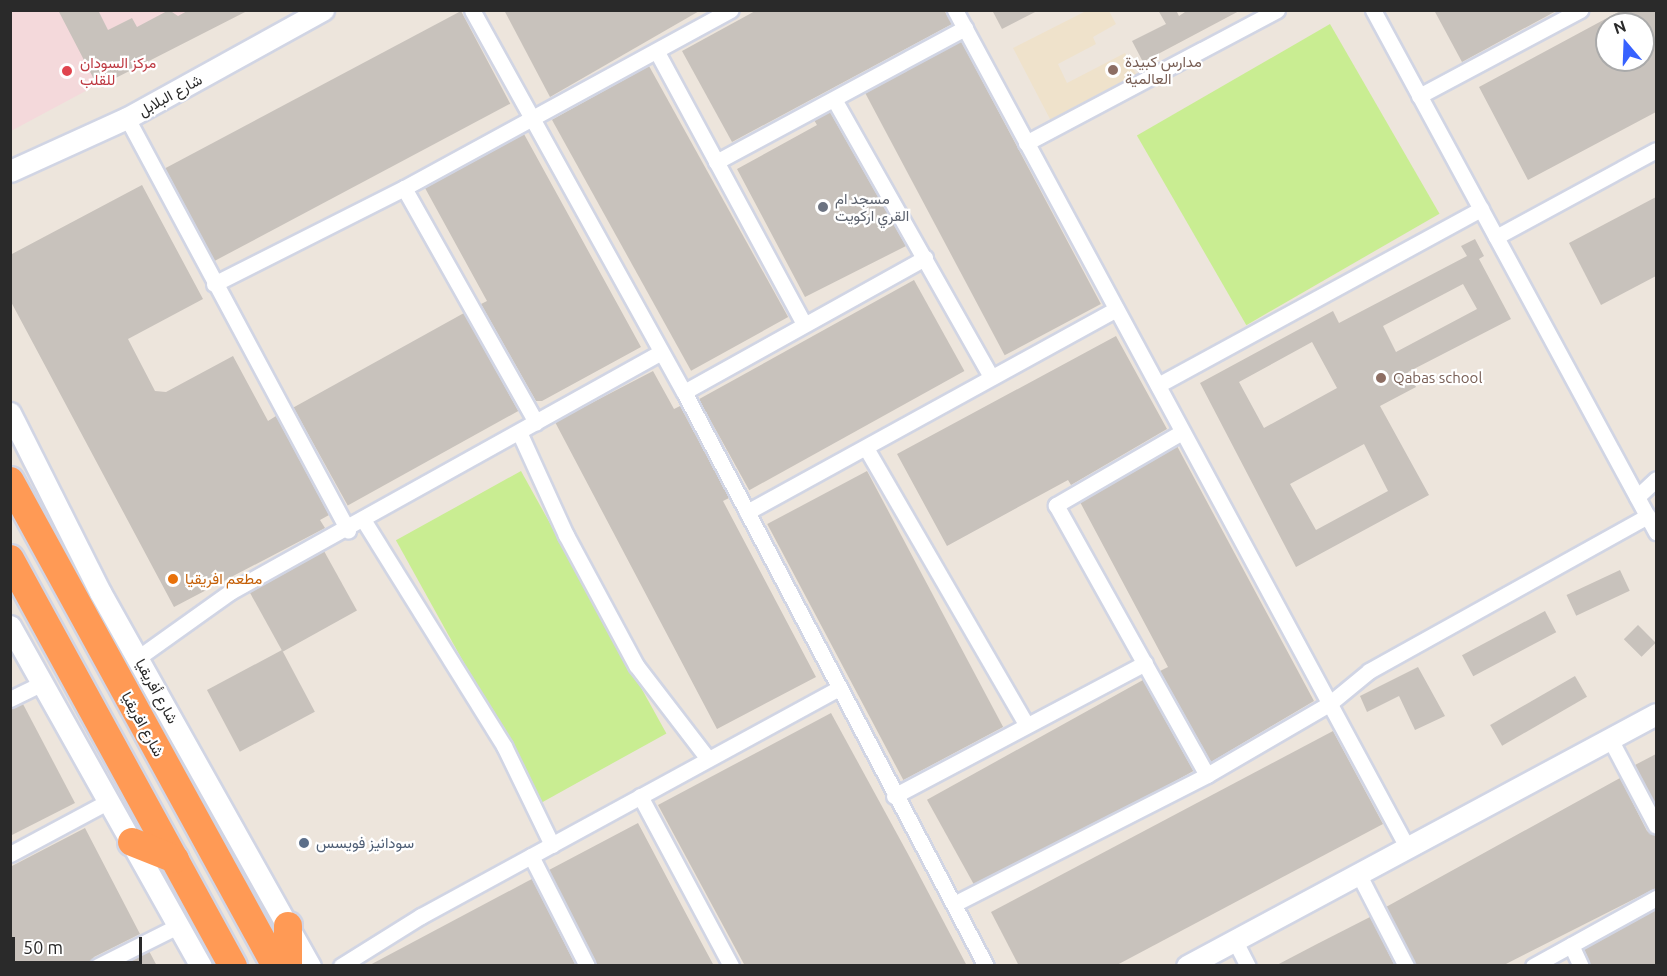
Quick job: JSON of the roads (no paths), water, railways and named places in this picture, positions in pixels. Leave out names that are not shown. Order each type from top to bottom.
[{"type":"highway","name":"شارع افريقيا","points":[[10,482],[276,966]]},
{"type":"highway","points":[[10,559],[233,966]]},
{"type":"highway","points":[[132,842],[175,859]]},
{"type":"highway","points":[[288,927],[288,966]]},
{"type":"street","name":"شارع البلابل","points":[[12,177],[127,118],[323,10]]},
{"type":"street","points":[[472,10],[533,116],[684,392],[837,689],[986,966]]},
{"type":"street","points":[[214,284],[404,188],[731,10]]},
{"type":"street","points":[[955,10],[1407,847]]},
{"type":"street","points":[[1026,143],[1277,10]]},
{"type":"street","points":[[1373,10],[1656,532]]},
{"type":"street","points":[[1419,96],[1573,12]]},
{"type":"street","points":[[716,162],[835,101],[965,28]]},
{"type":"street","points":[[657,52],[804,324]]},
{"type":"street","points":[[835,101],[991,377]]},
{"type":"street","points":[[127,118],[214,284],[348,530]]},
{"type":"street","points":[[1496,237],[1656,150]]},
{"type":"street","points":[[404,188],[536,422]]},
{"type":"street","points":[[1158,385],[1481,209]]},
{"type":"street","points":[[684,392],[925,258]]},
{"type":"street","points":[[747,512],[1116,309]]},
{"type":"street","points":[[139,657],[230,592],[348,530],[661,352]]},
{"type":"street","name":"شارع أفريقيا","points":[[10,413],[139,657],[310,966]]},
{"type":"street","points":[[519,432],[566,535],[636,665],[708,759]]},
{"type":"street","points":[[1182,432],[1056,505],[1057,516],[1145,663],[1208,775]]},
{"type":"street","points":[[866,448],[1026,724]]},
{"type":"street","points":[[1637,497],[1656,480]]},
{"type":"street","points":[[954,904],[1208,775],[1329,704],[1369,671],[1648,516]]},
{"type":"street","points":[[364,521],[504,746],[552,845]]},
{"type":"street","points":[[10,626],[201,966]]},
{"type":"street","points":[[894,796],[1026,724],[1145,663]]},
{"type":"street","points":[[10,699],[41,684]]},
{"type":"street","points":[[341,966],[531,856],[837,689]]},
{"type":"street","points":[[1187,966],[1656,714]]},
{"type":"street","points":[[1610,739],[1656,826]]},
{"type":"street","points":[[640,796],[731,966]]},
{"type":"street","points":[[10,854],[109,801]]},
{"type":"street","points":[[531,856],[587,966]]},
{"type":"street","points":[[1358,873],[1407,966]]},
{"type":"street","points":[[1533,966],[1656,898]]},
{"type":"street","points":[[98,966],[178,926]]},
{"type":"street","points":[[1235,941],[1248,966]]},
{"type":"street","points":[[1570,945],[1581,966]]},
{"type":"place","name":"مدارس كبيدة العالمية","points":[[1113,70]]},
{"type":"place","name":"مركز السودان للقلب","points":[[67,71]]},
{"type":"place","name":"مسجد ام القري اركويت","points":[[823,207]]},
{"type":"place","name":"Qabas school","points":[[1381,378]]},
{"type":"place","name":"مطعم افريقيا","points":[[173,579]]},
{"type":"place","name":"سودانيز فويسس","points":[[304,843]]}]
